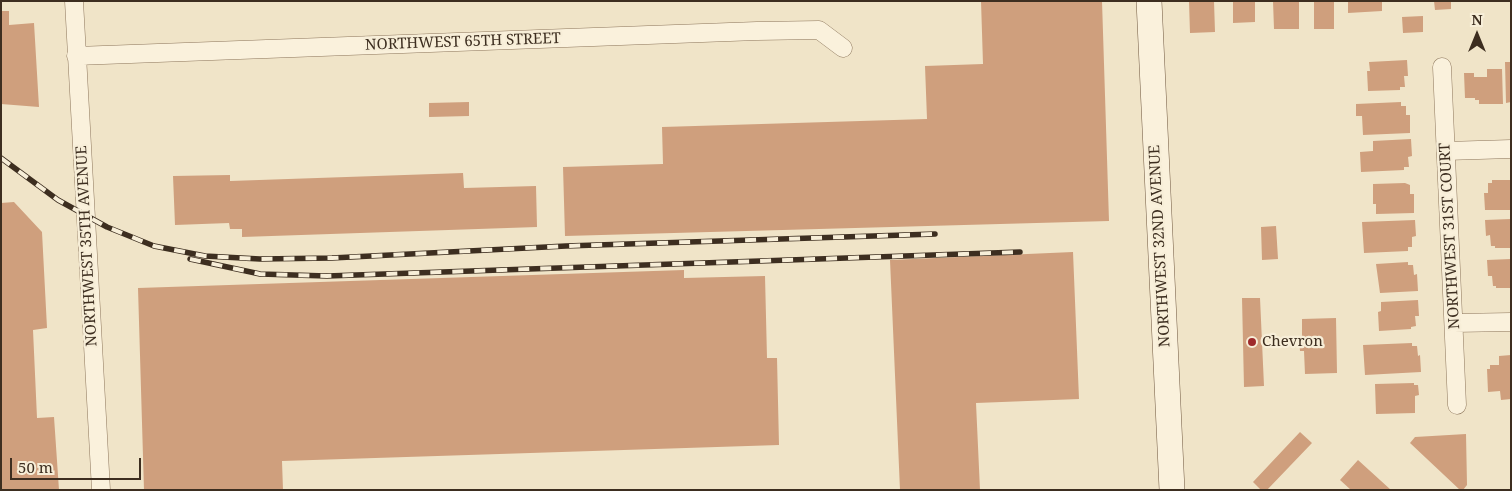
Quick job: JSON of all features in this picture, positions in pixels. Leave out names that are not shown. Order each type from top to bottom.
[{"type":"main road","name":"NORTHWEST 32ND AVENUE","points":[[1149,1],[1172,490]]},
{"type":"street","name":"NORTHWEST 35TH AVENUE","points":[[74,1],[101,490]]},
{"type":"street","name":"NORTHWEST 65TH STREET","points":[[76,56],[819,30],[843,48]]},
{"type":"street","name":"NORTHWEST 31ST COURT","points":[[1442,68],[1458,405]]},
{"type":"street","points":[[1446,151],[1511,149]]},
{"type":"street","points":[[1454,324],[1511,322]]},
{"type":"building","points":[[981,1],[1102,1],[1109,221],[565,236],[563,167],[663,164],[662,127],[927,119],[925,66],[983,64]]},
{"type":"building","points":[[1189,1],[1214,1],[1215,32],[1190,33]]},
{"type":"building","points":[[1233,1],[1255,1],[1255,22],[1233,23]]},
{"type":"building","points":[[1273,1],[1299,1],[1299,29],[1274,29]]},
{"type":"building","points":[[1314,1],[1334,1],[1334,29],[1314,29]]},
{"type":"building","points":[[1348,1],[1382,1],[1382,11],[1348,13]]},
{"type":"building","points":[[1434,1],[1451,1],[1451,9],[1435,10]]},
{"type":"building","points":[[1,11],[9,11],[9,25],[34,23],[39,107],[1,104]]},
{"type":"building","points":[[1423,16],[1423,32],[1403,33],[1402,17]]},
{"type":"building","points":[[1407,60],[1408,76],[1404,76],[1405,87],[1400,87],[1400,90],[1368,91],[1367,71],[1370,71],[1369,62]]},
{"type":"building","points":[[1505,62],[1511,62],[1511,102],[1506,103]]},
{"type":"building","points":[[1487,69],[1502,69],[1503,104],[1479,104],[1479,100],[1475,100],[1475,98],[1465,98],[1464,73],[1474,73],[1474,77],[1487,77]]},
{"type":"building","points":[[469,102],[469,116],[429,117],[429,103]]},
{"type":"building","points":[[1401,102],[1401,106],[1406,106],[1406,115],[1410,115],[1410,133],[1363,135],[1362,116],[1356,116],[1356,104]]},
{"type":"building","points":[[1411,139],[1412,156],[1408,157],[1409,167],[1404,167],[1404,170],[1361,172],[1360,152],[1373,151],[1373,141]]},
{"type":"building","points":[[463,173],[464,188],[536,186],[537,227],[242,237],[242,229],[230,229],[229,223],[175,225],[173,176],[230,175],[230,181]]},
{"type":"building","points":[[1492,180],[1511,180],[1511,210],[1485,210],[1484,193],[1488,193],[1488,183],[1492,183]]},
{"type":"building","points":[[1405,183],[1410,185],[1410,194],[1414,194],[1414,213],[1376,214],[1376,204],[1373,204],[1373,184]]},
{"type":"building","points":[[14,202],[42,232],[47,328],[33,330],[37,418],[54,417],[59,490],[1,490],[1,203]]},
{"type":"building","points":[[1511,219],[1511,248],[1495,248],[1495,246],[1491,246],[1490,235],[1486,236],[1485,220]]},
{"type":"building","points":[[1415,220],[1416,236],[1412,237],[1412,247],[1408,247],[1408,251],[1364,253],[1362,222]]},
{"type":"building","points":[[1276,226],[1278,259],[1262,260],[1261,227]]},
{"type":"building","points":[[1073,252],[1079,399],[976,403],[980,490],[900,490],[890,260]]},
{"type":"building","points":[[1511,259],[1511,288],[1496,288],[1496,286],[1493,286],[1492,276],[1488,276],[1487,260]]},
{"type":"building","points":[[1408,262],[1408,265],[1413,265],[1414,275],[1417,274],[1418,291],[1380,293],[1376,264]]},
{"type":"building","points":[[684,270],[684,278],[765,276],[767,358],[777,358],[779,445],[282,461],[283,490],[144,490],[138,288]]},
{"type":"building","name":"Chevron","points":[[1242,298],[1260,298],[1264,386],[1244,387]]},
{"type":"building","points":[[1418,300],[1419,316],[1415,316],[1416,326],[1411,327],[1411,329],[1379,331],[1378,312],[1381,311],[1381,302]]},
{"type":"building","points":[[1336,318],[1337,373],[1305,374],[1304,351],[1300,351],[1299,341],[1302,341],[1302,319]]},
{"type":"building","points":[[1412,343],[1412,346],[1417,346],[1418,356],[1420,355],[1421,372],[1365,375],[1363,345]]},
{"type":"building","points":[[1511,355],[1511,399],[1501,400],[1500,391],[1488,392],[1487,369],[1490,369],[1490,365],[1499,365],[1499,356]]},
{"type":"building","points":[[1414,383],[1414,385],[1418,385],[1419,395],[1415,396],[1415,413],[1376,414],[1375,384]]},
{"type":"building","points":[[1300,432],[1312,443],[1267,490],[1261,490],[1253,482]]},
{"type":"building","points":[[1466,434],[1467,485],[1463,490],[1460,490],[1410,443],[1415,437]]},
{"type":"building","points":[[1358,460],[1391,490],[1351,490],[1340,480]]},
{"type":"railway","points":[[1,158],[58,200],[107,227],[154,246],[205,256],[260,259],[332,258],[566,246],[935,234]]},
{"type":"railway","points":[[190,259],[260,274],[327,276],[1020,252]]},
{"type":"place","name":"Chevron","points":[[1252,342]]}]
